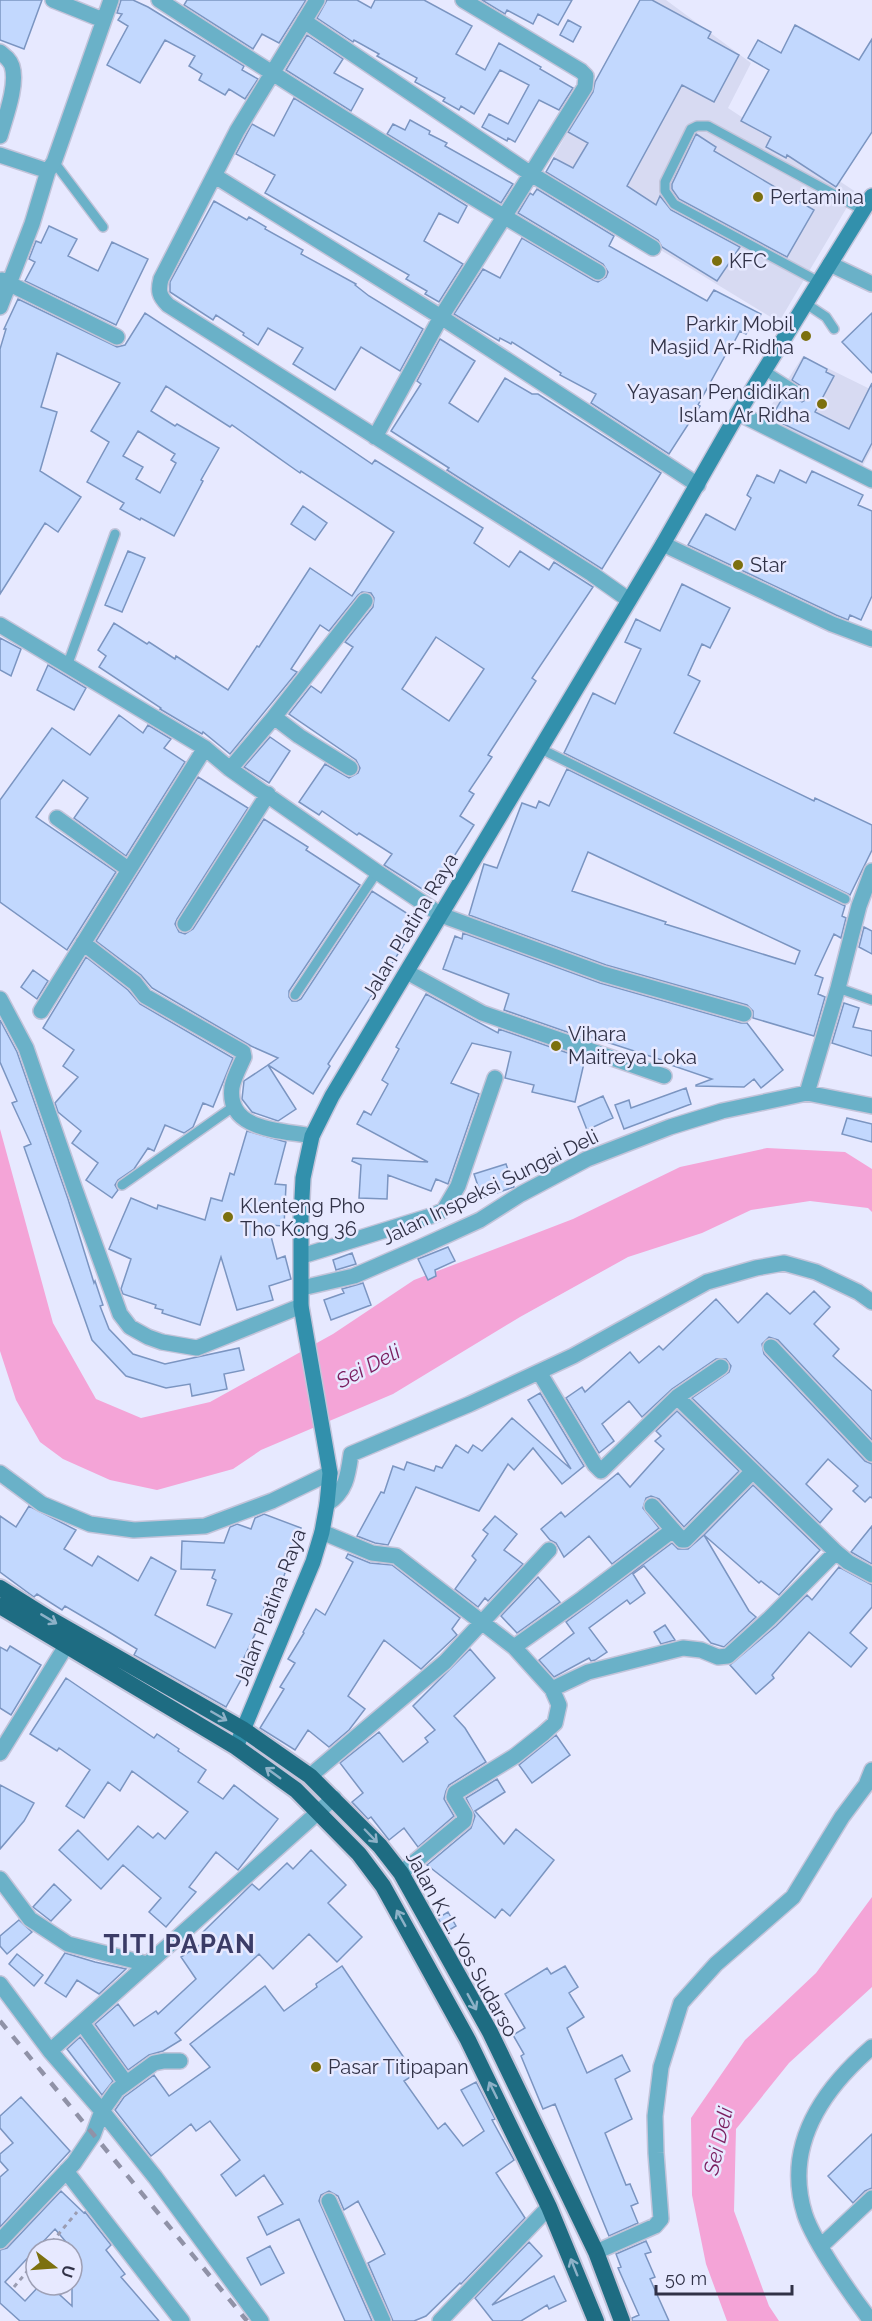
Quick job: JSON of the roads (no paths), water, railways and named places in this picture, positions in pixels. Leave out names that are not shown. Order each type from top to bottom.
[{"type":"highway","name":"Jalan K. L. Yos Sudarso","points":[[0,1588],[244,1730],[310,1776],[380,1846],[401,1873],[500,2054],[596,2252],[622,2321]]},
{"type":"highway","name":"Jalan K. L. Yos Sudarso","points":[[0,1606],[236,1747],[296,1790],[359,1854],[383,1886],[480,2064],[549,2207],[596,2321]]},
{"type":"highway","points":[[480,2064],[500,2054]]},
{"type":"main road","name":"Jalan Platina Raya","points":[[236,1747],[313,1562],[327,1504],[329,1467],[302,1306],[301,1199],[312,1136],[332,1096],[630,600],[738,413],[872,196]]},
{"type":"street","points":[[53,0],[103,20]]},
{"type":"street","points":[[0,307],[4,281],[32,224],[111,0]]},
{"type":"street","points":[[159,0],[272,74],[598,272]]},
{"type":"street","points":[[317,0],[237,131],[161,279],[160,297],[168,305],[582,567],[630,600]]},
{"type":"street","points":[[375,437],[441,317],[585,87],[586,76],[581,71],[463,0]]},
{"type":"street","points":[[304,21],[531,174],[653,248]]},
{"type":"street","points":[[0,52],[13,67],[14,83],[0,136]]},
{"type":"street","points":[[0,155],[51,167]]},
{"type":"street","points":[[215,176],[441,317],[698,485]]},
{"type":"street","points":[[830,264],[872,284]]},
{"type":"street","points":[[4,281],[117,337]]},
{"type":"street","points":[[738,413],[872,480]]},
{"type":"street","points":[[663,544],[832,624],[872,639]]},
{"type":"street","points":[[230,769],[365,601]]},
{"type":"street","points":[[0,625],[204,748],[230,769],[441,915],[603,974],[744,1014]]},
{"type":"street","points":[[274,717],[298,736],[350,768]]},
{"type":"street","points":[[41,1011],[204,748]]},
{"type":"street","points":[[185,924],[268,794]]},
{"type":"street","points":[[57,818],[128,869]]},
{"type":"street","points":[[807,1093],[859,906],[872,871]]},
{"type":"street","points":[[83,943],[135,983],[145,996],[243,1052],[244,1057],[232,1087],[233,1107],[241,1118],[253,1125],[312,1136]]},
{"type":"street","points":[[408,972],[482,1013],[664,1076]]},
{"type":"street","points":[[0,999],[26,1048],[120,1314],[130,1328],[162,1342],[197,1348],[302,1306]]},
{"type":"street","points":[[302,1256],[444,1210],[458,1186],[495,1078]]},
{"type":"street","name":"Jalan Inspeksi Sungai Deli","points":[[302,1288],[354,1276],[480,1220],[521,1194],[587,1159],[722,1111],[807,1093],[872,1106]]},
{"type":"street","points":[[327,1504],[337,1498],[346,1481],[351,1454],[470,1404],[573,1356],[707,1282],[756,1268],[784,1263],[816,1272],[858,1292],[872,1302]]},
{"type":"street","points":[[771,1347],[872,1454]]},
{"type":"street","points":[[538,1372],[595,1465],[601,1471],[677,1397],[722,1366]]},
{"type":"street","points":[[677,1397],[836,1552],[848,1562],[872,1575]]},
{"type":"street","points":[[0,1473],[42,1504],[90,1524],[134,1530],[205,1526],[272,1501],[329,1467]]},
{"type":"street","points":[[652,1506],[682,1540],[685,1540],[753,1471]]},
{"type":"street","points":[[514,1647],[673,1530]]},
{"type":"street","points":[[322,1532],[372,1553],[396,1556],[514,1647],[552,1689],[559,1705],[555,1723],[515,1756],[455,1793],[454,1797],[465,1815],[464,1821],[401,1873]]},
{"type":"street","points":[[310,1776],[445,1662],[549,1550]]},
{"type":"street","points":[[552,1689],[588,1672],[683,1648],[701,1650],[718,1657],[728,1656],[836,1552]]},
{"type":"street","points":[[0,1753],[66,1646]]},
{"type":"street","points":[[596,2252],[655,2226],[662,2219],[656,2153],[657,2104],[661,2067],[681,2003],[716,1964],[793,1897],[842,1817],[866,1785],[872,1770]]},
{"type":"street","points":[[50,2051],[334,1798]]},
{"type":"street","points":[[0,1880],[30,1919],[68,1944],[147,1964]]},
{"type":"street","points":[[0,1984],[50,2051],[155,2177],[261,2321]]},
{"type":"street","points":[[82,2023],[126,2083]]},
{"type":"street","points":[[871,2321],[821,2246],[806,2217],[799,2187],[799,2162],[803,2139],[824,2097],[855,2062],[872,2047]]},
{"type":"street","points":[[0,2241],[66,2171],[93,2135],[102,2111],[117,2090],[153,2063],[180,2061]]},
{"type":"street","points":[[66,2171],[182,2321]]},
{"type":"street","points":[[329,2201],[383,2321]]},
{"type":"street","points":[[821,2246],[867,2203],[872,2221]]},
{"type":"street","points":[[440,2321],[549,2207]]},
{"type":"lane","points":[[819,282],[674,204],[669,198],[665,182],[691,129],[697,126],[708,126],[863,210]]},
{"type":"lane","points":[[51,167],[103,227]]},
{"type":"lane","points":[[805,303],[826,317],[834,329]]},
{"type":"lane","points":[[764,370],[803,394]]},
{"type":"lane","points":[[67,666],[115,534]]},
{"type":"lane","points":[[541,749],[845,899]]},
{"type":"lane","points":[[295,995],[377,872]]},
{"type":"lane","points":[[838,988],[872,1000]]},
{"type":"lane","points":[[122,1185],[233,1107]]},
{"type":"water","name":"Sei Deli","points":[[0,1129],[53,1323],[96,1399],[141,1418],[210,1402],[333,1334],[414,1280],[573,1219],[680,1167],[767,1148],[845,1152],[872,1169],[872,1212],[868,1208],[810,1201],[751,1210],[702,1233],[628,1257],[520,1317],[393,1394],[261,1450],[233,1469],[157,1490],[110,1480],[63,1459],[40,1442],[16,1400],[0,1351]]},
{"type":"water","name":"Sei Deli","points":[[872,1897],[872,1987],[789,2063],[736,2129],[734,2211],[769,2306],[779,2321],[727,2321],[706,2264],[692,2195],[691,2118],[745,2040],[816,1973]]},
{"type":"railway","points":[[0,2021],[247,2321]]},
{"type":"place","name":"Pertamina","points":[[758,197]]},
{"type":"place","name":"KFC","points":[[717,261]]},
{"type":"place","name":"Parkir Mobil Masjid Ar-Ridha","points":[[806,336]]},
{"type":"place","name":"Yayasan Pendidikan Islam Ar Ridha","points":[[822,404]]},
{"type":"place","name":"Star","points":[[738,565]]},
{"type":"place","name":"Vihara Maitreya Loka","points":[[556,1046]]},
{"type":"place","name":"Klenteng Pho Tho Kong 36","points":[[228,1217]]},
{"type":"place","name":"Pasar Titipapan","points":[[316,2067]]},
{"type":"district","name":"TITI PAPAN","points":[[180,1944]]}]
